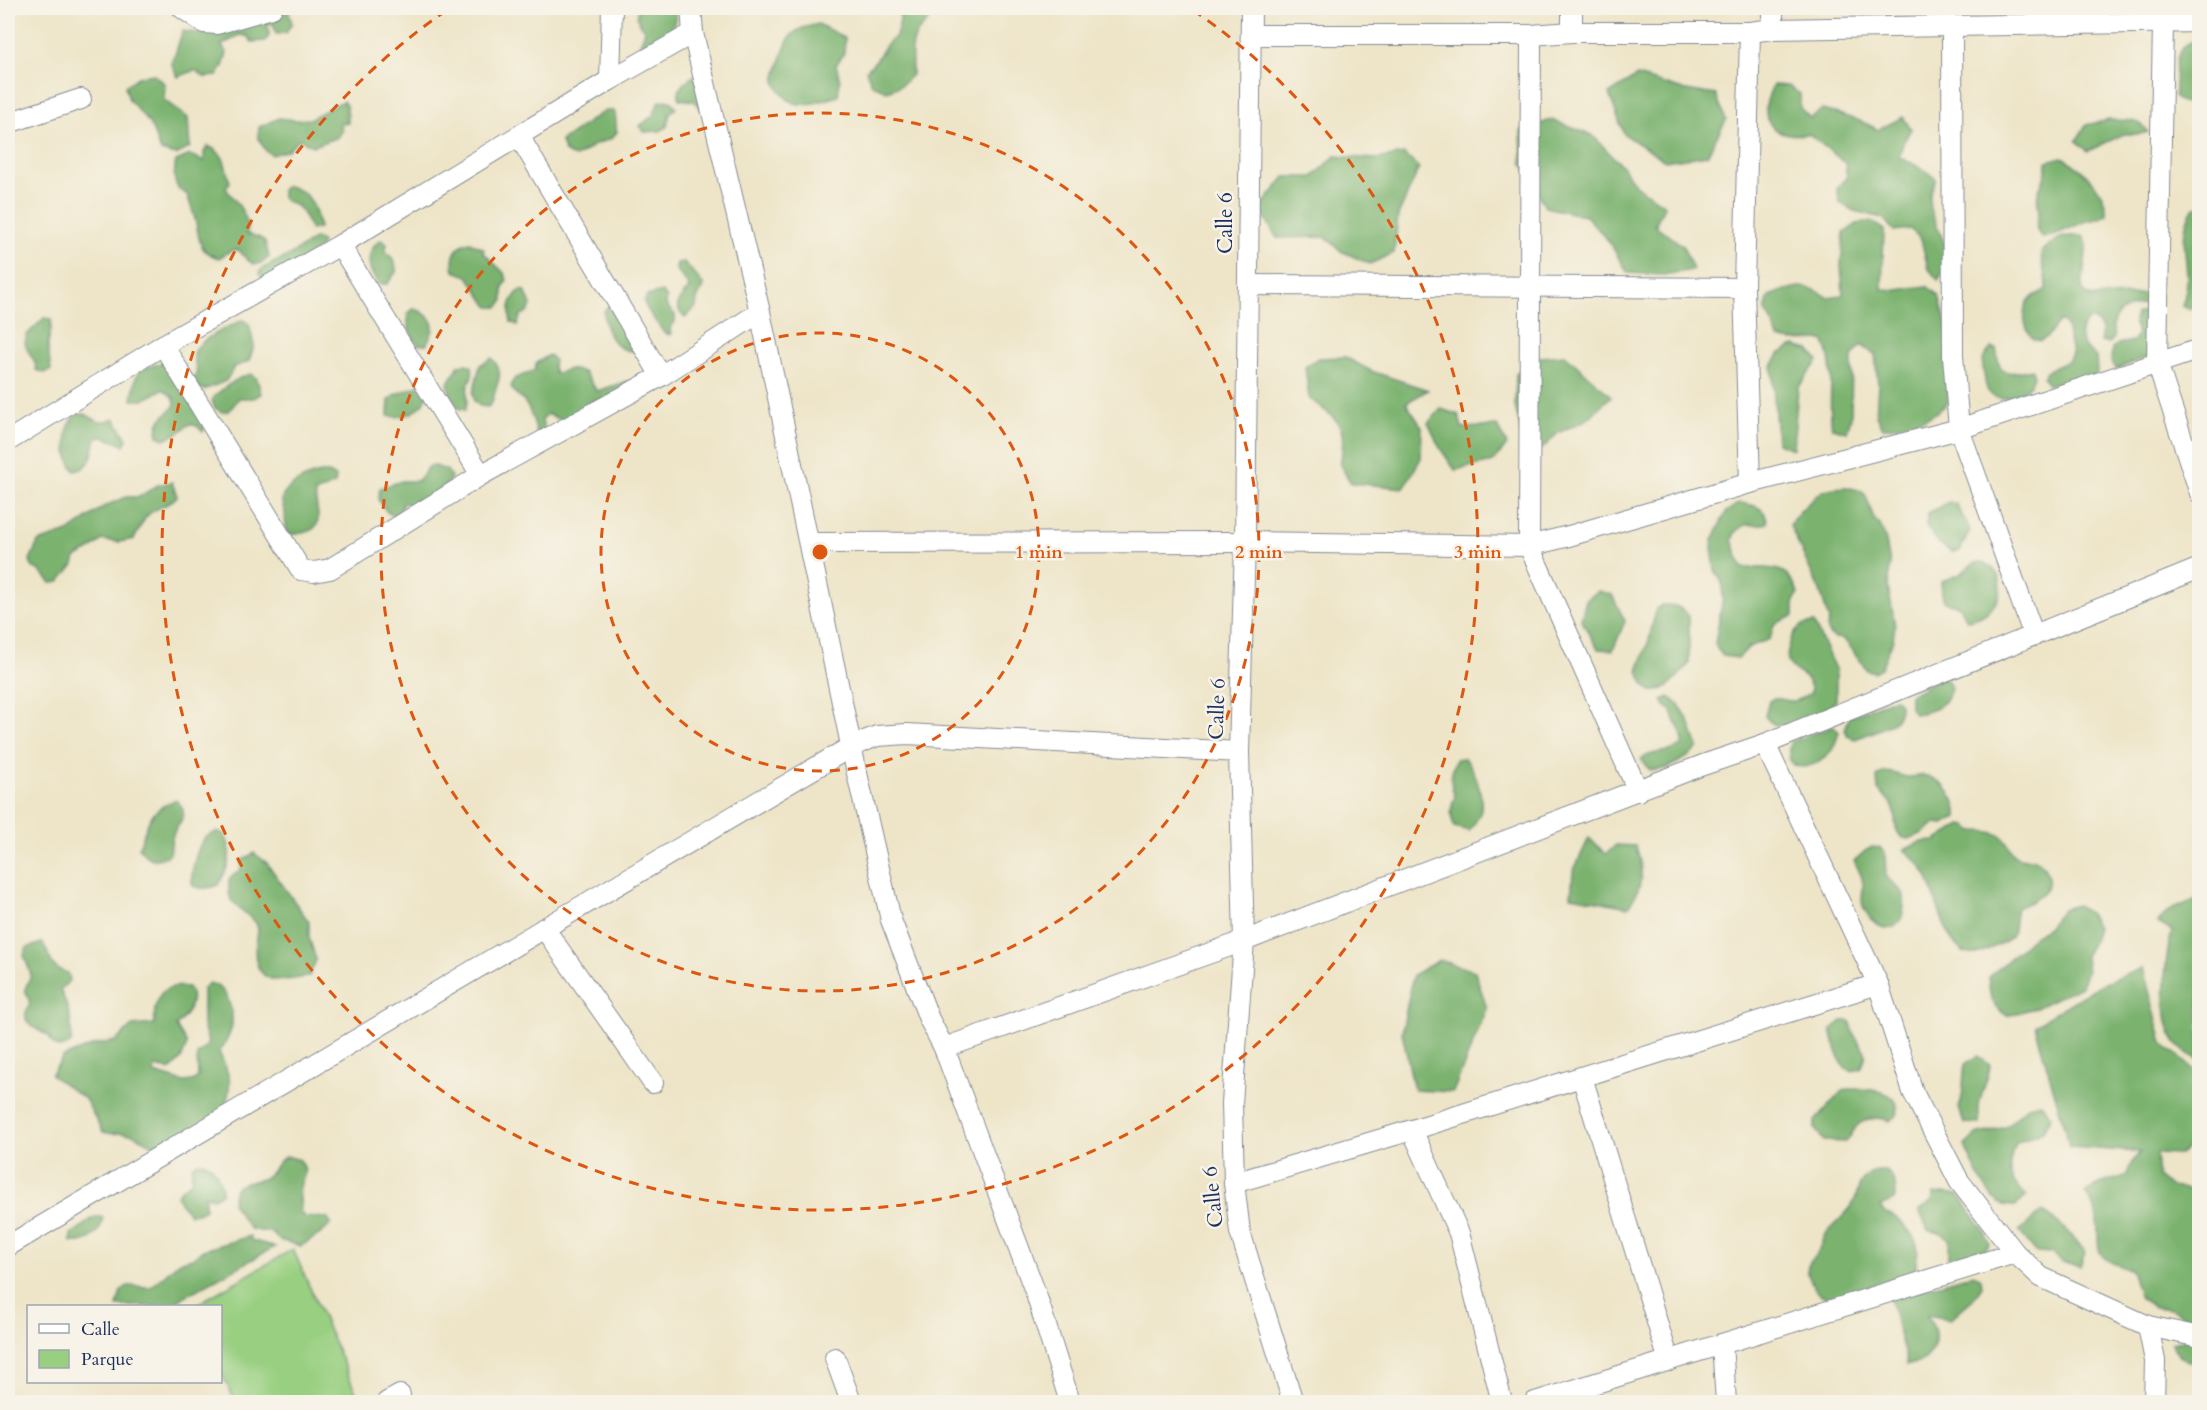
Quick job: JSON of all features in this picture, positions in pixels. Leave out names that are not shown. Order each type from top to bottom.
[{"type":"street","points":[[184,8],[204,23],[217,24],[272,8]]},
{"type":"street","points":[[610,80],[612,8]]},
{"type":"street","points":[[691,8],[693,33],[760,312],[891,920],[929,1019],[944,1048],[1036,1294],[1070,1402]]},
{"type":"street","name":"Calle 6","points":[[1251,8],[1245,542],[1239,752],[1244,941],[1232,1103],[1234,1183],[1240,1232],[1293,1402]]},
{"type":"street","points":[[1572,8],[1572,32]]},
{"type":"street","points":[[1773,8],[1773,30]]},
{"type":"street","points":[[1251,35],[1750,32],[1952,27],[1990,17],[2163,23],[2190,17]]},
{"type":"street","points":[[2163,23],[2157,363],[2199,493]]},
{"type":"street","points":[[1952,27],[1953,356],[1959,429],[2034,636]]},
{"type":"street","points":[[1750,32],[1744,288],[1750,483]]},
{"type":"street","points":[[8,441],[163,345],[340,245],[610,80],[693,33]]},
{"type":"street","points":[[1531,35],[1528,546],[1638,791]]},
{"type":"street","points":[[8,123],[81,99]]},
{"type":"street","points":[[519,136],[661,376]]},
{"type":"street","points":[[340,245],[482,475]]},
{"type":"street","points":[[1249,285],[1744,288]]},
{"type":"street","points":[[163,345],[301,570],[314,572],[330,568],[482,475],[661,376],[760,312]]},
{"type":"street","points":[[809,543],[1245,542],[1528,546],[1750,483],[1959,429],[2199,349]]},
{"type":"street","points":[[944,1048],[1244,941],[1703,765],[1765,744],[2199,568]]},
{"type":"street","points":[[8,1246],[852,746],[877,736],[907,734],[1239,752]]},
{"type":"street","points":[[1765,744],[1878,984],[1913,1092],[1959,1181],[2015,1253],[2041,1277],[2148,1326],[2199,1337]]},
{"type":"street","points":[[544,928],[653,1083]]},
{"type":"street","points":[[1234,1183],[1412,1130],[1878,984]]},
{"type":"street","points":[[1581,1077],[1669,1361]]},
{"type":"street","points":[[1412,1130],[1459,1233],[1502,1402]]},
{"type":"street","points":[[1535,1402],[2015,1253]]},
{"type":"street","points":[[2148,1326],[2155,1361],[2154,1402]]},
{"type":"street","points":[[1722,1344],[1726,1402]]},
{"type":"street","points":[[835,1358],[851,1402]]},
{"type":"green space","points":[[640,8],[678,8],[672,30],[657,49],[643,51],[640,44],[645,31],[637,16]]},
{"type":"green space","points":[[899,8],[926,8],[929,20],[914,39],[912,75],[900,86],[887,91],[872,85],[866,71],[885,46],[896,36],[900,21]]},
{"type":"green space","points":[[288,9],[292,23],[286,33],[276,34],[273,24],[268,24],[269,36],[265,41],[252,42],[247,36],[239,35],[221,46],[227,52],[223,67],[217,76],[204,77],[195,70],[178,77],[171,63],[183,31],[204,34],[277,10]]},
{"type":"green space","points":[[818,24],[845,38],[844,53],[836,65],[840,80],[838,96],[809,104],[794,103],[787,99],[775,81],[782,57],[788,40],[794,33]]},
{"type":"green space","points":[[2199,41],[2199,54],[2193,67],[2199,85],[2199,101],[2183,102],[2174,97],[2176,62],[2183,47]]},
{"type":"green space","points":[[153,74],[165,84],[164,100],[188,118],[190,147],[176,155],[161,151],[150,124],[129,100],[125,86],[138,77]]},
{"type":"green space","points":[[695,75],[704,112],[694,101],[679,99],[685,82]]},
{"type":"green space","points":[[1637,76],[1680,89],[1716,95],[1726,120],[1707,155],[1665,161],[1624,134],[1609,94]]},
{"type":"green space","points":[[1773,85],[1788,86],[1800,94],[1800,108],[1810,118],[1822,110],[1852,118],[1878,130],[1903,117],[1911,129],[1903,143],[1899,157],[1923,169],[1936,179],[1930,194],[1930,209],[1948,252],[1947,267],[1938,280],[1928,268],[1921,239],[1910,229],[1894,231],[1883,218],[1854,211],[1840,203],[1837,188],[1847,178],[1845,163],[1809,134],[1786,134],[1769,123],[1766,105]]},
{"type":"green space","points":[[666,100],[672,102],[676,108],[670,113],[667,127],[660,131],[644,132],[640,126],[652,116],[659,102]]},
{"type":"green space","points":[[343,101],[347,107],[348,123],[341,124],[342,132],[336,138],[313,146],[299,139],[288,150],[272,155],[266,151],[258,138],[259,127],[279,118],[310,119]]},
{"type":"green space","points":[[606,111],[614,111],[615,114],[617,132],[612,138],[596,144],[576,157],[566,152],[561,141]]},
{"type":"green space","points":[[1551,120],[1592,135],[1624,168],[1636,186],[1665,205],[1655,225],[1683,246],[1693,270],[1663,275],[1628,273],[1608,240],[1586,216],[1545,207],[1522,162],[1521,130]]},
{"type":"green space","points":[[2109,120],[2136,122],[2145,127],[2148,132],[2124,134],[2088,151],[2076,141],[2086,125]]},
{"type":"green space","points":[[208,146],[219,153],[224,161],[230,182],[226,189],[245,216],[247,234],[261,238],[265,243],[269,257],[260,264],[249,261],[239,250],[232,250],[219,258],[212,256],[201,245],[187,194],[179,189],[174,172],[176,161],[190,155],[204,161],[204,152]]},
{"type":"green space","points":[[1404,154],[1419,168],[1398,216],[1394,253],[1370,264],[1341,251],[1326,237],[1277,238],[1259,209],[1285,177],[1313,177],[1335,156],[1377,159]]},
{"type":"green space","points":[[2062,157],[2091,180],[2102,196],[2107,214],[2099,219],[2084,222],[2043,238],[2037,229],[2038,193],[2047,161]]},
{"type":"green space","points":[[286,186],[301,191],[310,200],[314,206],[319,228],[311,230],[300,210],[282,198],[282,190]]},
{"type":"green space","points":[[2199,206],[2199,301],[2189,309],[2182,306],[2187,282],[2184,243],[2188,217],[2193,208]]},
{"type":"green space","points":[[1871,221],[1884,230],[1882,289],[1897,290],[1927,286],[1939,296],[1947,326],[1948,402],[1927,418],[1883,428],[1876,415],[1878,384],[1875,354],[1861,345],[1852,357],[1851,417],[1847,432],[1832,428],[1830,361],[1823,340],[1792,341],[1778,338],[1765,311],[1769,296],[1792,288],[1805,287],[1827,297],[1843,295],[1841,264],[1844,233],[1857,224]]},
{"type":"green space","points":[[2076,235],[2084,237],[2087,244],[2082,289],[2087,295],[2094,297],[2143,294],[2156,297],[2152,303],[2119,313],[2113,323],[2114,338],[2109,343],[2101,342],[2101,327],[2089,319],[2080,335],[2083,344],[2096,357],[2097,373],[2092,378],[2048,385],[2043,378],[2046,371],[2068,361],[2072,354],[2066,326],[2061,320],[2047,337],[2040,341],[2033,339],[2025,323],[2024,311],[2029,301],[2046,289],[2041,252],[2060,238]]},
{"type":"green space","points":[[316,238],[322,243],[318,250],[264,283],[259,273],[263,268],[290,255]]},
{"type":"green space","points":[[381,240],[387,244],[385,252],[394,260],[396,268],[396,272],[387,284],[379,284],[375,279],[369,261],[372,250]]},
{"type":"green space","points":[[470,242],[484,249],[483,252],[504,273],[507,280],[503,287],[503,302],[498,307],[490,307],[468,276],[454,271],[455,252]]},
{"type":"green space","points":[[684,262],[704,285],[696,307],[685,318],[678,309],[678,301],[690,287],[676,270],[677,263]]},
{"type":"green space","points":[[520,290],[525,291],[531,305],[528,312],[521,315],[517,325],[511,322],[510,308],[514,297]]},
{"type":"green space","points":[[662,292],[667,298],[666,305],[675,315],[675,322],[670,328],[671,335],[664,333],[644,302],[647,296]]},
{"type":"green space","points":[[609,306],[637,344],[634,351],[620,347],[611,338],[604,318],[604,311]]},
{"type":"green space","points":[[413,309],[424,313],[432,322],[433,329],[427,344],[419,345],[410,331],[408,314]]},
{"type":"green space","points":[[2151,313],[2158,353],[2116,369],[2111,362],[2112,348],[2118,344],[2133,341],[2137,335],[2134,321],[2136,314]]},
{"type":"green space","points":[[44,318],[51,319],[52,325],[48,344],[51,370],[44,373],[36,370],[35,362],[25,343],[27,335]]},
{"type":"green space","points":[[243,320],[249,324],[254,346],[249,361],[234,367],[226,381],[204,390],[196,386],[194,379],[197,372],[194,360],[195,350],[214,335]]},
{"type":"green space","points":[[1794,346],[1809,350],[1818,361],[1798,388],[1793,449],[1777,443],[1772,366],[1780,353]]},
{"type":"green space","points":[[1991,348],[1996,349],[1998,362],[2004,371],[2032,369],[2034,376],[2031,383],[2022,392],[2005,398],[1994,397],[1990,394],[1986,386],[1982,360]]},
{"type":"green space","points":[[549,355],[554,360],[555,374],[569,369],[584,372],[597,391],[628,381],[631,388],[569,418],[561,420],[547,414],[542,420],[545,434],[537,434],[528,408],[511,386],[514,379],[535,370],[536,363]]},
{"type":"green space","points":[[1565,355],[1611,396],[1588,419],[1558,433],[1542,449],[1523,442],[1515,405],[1516,373],[1540,357]]},
{"type":"green space","points":[[1345,357],[1371,371],[1428,390],[1406,403],[1422,427],[1421,458],[1404,488],[1351,483],[1340,465],[1343,441],[1339,425],[1309,398],[1305,367],[1318,358]]},
{"type":"green space","points":[[492,358],[499,370],[499,379],[493,401],[488,407],[480,406],[474,401],[473,393],[480,365]]},
{"type":"green space","points":[[163,362],[206,424],[203,432],[197,426],[190,424],[164,439],[158,436],[159,422],[175,405],[174,398],[163,389],[143,400],[132,400],[136,377],[140,370]]},
{"type":"green space","points":[[465,364],[472,366],[473,372],[468,385],[465,410],[458,408],[450,394],[448,382],[458,366]]},
{"type":"green space","points":[[251,374],[257,379],[261,394],[254,398],[239,398],[229,411],[221,412],[214,407],[212,400],[219,392]]},
{"type":"green space","points":[[418,386],[428,396],[416,410],[406,415],[388,416],[389,400],[395,395]]},
{"type":"green space","points":[[1441,409],[1459,415],[1462,428],[1497,426],[1507,445],[1493,462],[1455,470],[1440,448],[1428,423]]},
{"type":"green space","points":[[77,414],[85,414],[99,422],[115,419],[127,439],[124,445],[104,437],[96,438],[88,463],[85,467],[75,471],[67,450],[67,433],[72,419]]},
{"type":"green space","points":[[432,465],[447,470],[451,477],[448,484],[434,492],[433,500],[419,506],[403,503],[394,516],[387,512],[378,499],[380,488],[402,481],[417,481]]},
{"type":"green space","points":[[321,473],[329,473],[336,477],[335,484],[315,493],[318,518],[315,528],[289,535],[282,502],[284,493],[298,481]]},
{"type":"green space","points":[[172,482],[177,496],[171,502],[149,514],[142,522],[134,539],[119,542],[102,540],[90,550],[76,557],[74,565],[59,582],[51,583],[40,571],[32,567],[30,560],[38,542],[68,532],[105,506],[126,497],[139,497],[158,485]]},
{"type":"green space","points":[[1847,487],[1862,491],[1866,496],[1874,519],[1880,525],[1886,541],[1890,564],[1888,587],[1895,625],[1893,640],[1881,668],[1874,672],[1867,670],[1844,639],[1829,635],[1827,627],[1829,620],[1820,591],[1790,526],[1809,502],[1823,491]]},
{"type":"green space","points":[[1949,502],[1956,504],[1970,530],[1960,551],[1952,552],[1939,544],[1926,525],[1928,513]]},
{"type":"green space","points":[[1739,503],[1758,507],[1765,513],[1767,523],[1745,525],[1735,533],[1732,540],[1742,568],[1769,568],[1783,572],[1794,583],[1798,594],[1794,601],[1794,616],[1774,624],[1770,639],[1749,647],[1738,658],[1723,656],[1715,643],[1723,598],[1722,582],[1715,570],[1712,547],[1726,512]]},
{"type":"green space","points":[[1982,562],[1992,568],[1998,577],[2001,586],[1999,595],[1988,612],[1967,620],[1960,606],[1945,602],[1941,582]]},
{"type":"green space","points":[[1598,591],[1612,595],[1625,621],[1613,650],[1598,649],[1581,620],[1586,600]]},
{"type":"green space","points":[[1663,605],[1678,607],[1689,617],[1689,664],[1668,686],[1651,691],[1638,671],[1649,640],[1656,609]]},
{"type":"green space","points":[[1814,623],[1836,671],[1836,701],[1825,710],[1808,718],[1782,726],[1776,725],[1765,716],[1769,701],[1778,699],[1795,701],[1811,693],[1809,683],[1790,665],[1787,656],[1789,645],[1797,630],[1803,625]]},
{"type":"green space","points":[[1942,677],[1948,681],[1951,688],[1946,699],[1932,709],[1915,714],[1910,708],[1910,695]]},
{"type":"green space","points":[[1669,697],[1684,713],[1698,747],[1677,763],[1662,769],[1651,770],[1641,759],[1683,745],[1682,736],[1672,711],[1665,706],[1662,700]]},
{"type":"green space","points":[[1895,698],[1900,708],[1893,722],[1855,739],[1847,736],[1845,729],[1850,716]]},
{"type":"green space","points":[[1834,726],[1839,732],[1832,749],[1825,758],[1801,767],[1791,762],[1790,742]]},
{"type":"green space","points":[[1464,758],[1475,774],[1481,803],[1479,815],[1469,831],[1454,827],[1451,815],[1455,796],[1451,782],[1453,768],[1456,759]]},
{"type":"green space","points":[[1884,772],[1907,777],[1933,778],[1953,797],[1957,817],[1943,824],[1935,823],[1923,833],[1909,839],[1901,837],[1896,829],[1893,806],[1878,790],[1877,777]]},
{"type":"green space","points":[[176,800],[181,805],[183,814],[173,835],[170,854],[153,859],[145,855],[139,847],[147,824],[159,808]]},
{"type":"green space","points":[[1961,825],[1968,826],[1973,831],[1989,832],[2003,837],[2015,856],[2040,862],[2044,866],[2048,880],[2040,896],[2017,908],[2014,930],[2010,937],[1984,951],[1972,954],[1961,951],[1953,941],[1946,929],[1926,874],[1904,850],[1920,842],[1936,841]]},
{"type":"green space","points":[[217,832],[224,834],[229,847],[230,854],[225,873],[218,885],[205,888],[193,886],[194,862],[201,843],[205,838]]},
{"type":"green space","points":[[1589,838],[1606,854],[1616,845],[1636,846],[1641,878],[1637,892],[1628,907],[1571,896],[1573,872]]},
{"type":"green space","points":[[1872,847],[1880,848],[1885,853],[1886,877],[1904,895],[1902,917],[1893,927],[1882,927],[1876,923],[1862,903],[1862,880],[1854,861]]},
{"type":"green space","points":[[254,853],[267,863],[309,922],[309,937],[316,960],[310,975],[296,979],[275,980],[268,978],[259,970],[255,950],[257,925],[233,903],[229,892],[229,879],[241,869],[241,861]]},
{"type":"green space","points":[[2200,898],[2199,1060],[2181,1049],[2170,1033],[2165,1005],[2165,972],[2172,931],[2158,923],[2168,911]]},
{"type":"green space","points":[[2077,905],[2089,914],[2097,927],[2093,942],[2085,956],[2087,971],[2081,986],[2038,1007],[2007,1016],[1997,1008],[1992,1000],[1989,977],[2034,936],[2047,928],[2063,909]]},
{"type":"green space","points":[[42,943],[53,965],[68,973],[70,980],[60,990],[71,1022],[71,1043],[64,1047],[55,1046],[49,1036],[33,1027],[27,1020],[26,1015],[30,1003],[25,989],[31,975],[24,955],[27,948]]},
{"type":"green space","points":[[1439,960],[1475,971],[1487,1009],[1453,1092],[1414,1090],[1402,1032],[1413,975]]},
{"type":"green space","points":[[2143,968],[2163,1043],[2199,1074],[2199,1140],[2179,1154],[2156,1153],[2158,1177],[2169,1187],[2199,1191],[2199,1317],[2185,1317],[2171,1309],[2154,1307],[2140,1298],[2131,1270],[2108,1260],[2099,1250],[2095,1211],[2085,1193],[2099,1184],[2126,1176],[2132,1162],[2140,1152],[2070,1147],[2035,1025],[2100,985]]},
{"type":"green space","points":[[209,983],[218,986],[224,992],[232,1013],[230,1033],[219,1052],[230,1086],[224,1110],[163,1144],[153,1145],[131,1134],[103,1132],[85,1099],[51,1075],[63,1057],[94,1045],[116,1041],[132,1026],[154,1024],[157,1002],[162,992],[176,987],[188,987],[191,992],[190,1008],[176,1026],[187,1044],[181,1059],[170,1070],[155,1067],[154,1073],[184,1082],[192,1081],[198,1077],[197,1054],[208,1042],[203,1026],[203,988]]},
{"type":"green space","points":[[1842,1021],[1850,1021],[1854,1034],[1864,1050],[1865,1057],[1861,1069],[1848,1069],[1839,1056],[1831,1030]]},
{"type":"green space","points":[[1978,1056],[1990,1065],[1980,1099],[1980,1124],[1964,1123],[1959,1108],[1965,1064]]},
{"type":"green space","points":[[1848,1089],[1873,1090],[1889,1095],[1895,1100],[1897,1116],[1890,1121],[1876,1118],[1861,1123],[1846,1142],[1824,1141],[1815,1129],[1815,1121],[1841,1092]]},
{"type":"green space","points":[[2041,1103],[2051,1116],[2043,1131],[2015,1144],[2010,1160],[2012,1178],[2027,1196],[2016,1206],[2003,1205],[1985,1187],[1965,1146],[1976,1135],[2006,1127],[2028,1106]]},
{"type":"green space","points":[[286,1156],[300,1160],[304,1168],[300,1190],[300,1212],[305,1217],[327,1218],[331,1224],[322,1233],[301,1246],[279,1240],[273,1233],[250,1229],[232,1203],[235,1188],[266,1177]]},
{"type":"green space","points":[[198,1162],[208,1164],[214,1170],[222,1187],[221,1194],[213,1198],[205,1195],[205,1209],[190,1214],[177,1195],[192,1181],[192,1166]]},
{"type":"green space","points":[[1887,1171],[1895,1185],[1896,1192],[1894,1200],[1880,1206],[1885,1214],[1893,1216],[1902,1223],[1914,1238],[1918,1250],[1916,1266],[1907,1277],[1891,1284],[1838,1297],[1818,1293],[1809,1278],[1807,1270],[1809,1263],[1818,1252],[1825,1235],[1853,1204],[1863,1179],[1873,1172]]},
{"type":"green space","points":[[1934,1194],[1959,1195],[1984,1231],[1990,1244],[1977,1255],[1966,1260],[1949,1260],[1949,1239],[1943,1234],[1928,1230],[1919,1210],[1932,1201]]},
{"type":"green space","points":[[2042,1211],[2065,1229],[2085,1252],[2080,1266],[2063,1263],[2051,1253],[2036,1252],[2019,1231]]},
{"type":"green space","points":[[96,1217],[103,1217],[100,1228],[93,1237],[71,1242],[71,1234]]},
{"type":"green space","points":[[250,1236],[251,1240],[275,1247],[185,1296],[173,1305],[117,1305],[121,1291],[127,1286],[151,1287],[179,1262],[192,1258],[203,1250]]},
{"type":"green space","points":[[293,1249],[357,1395],[345,1402],[236,1402],[222,1375],[222,1305],[196,1305]]},
{"type":"green space","points":[[1974,1274],[1981,1279],[1982,1286],[1973,1299],[1950,1319],[1927,1315],[1934,1328],[1933,1348],[1925,1359],[1914,1364],[1907,1364],[1890,1298]]},
{"type":"green space","points":[[2189,1338],[2199,1339],[2199,1364],[2182,1358],[2171,1343]]}]
